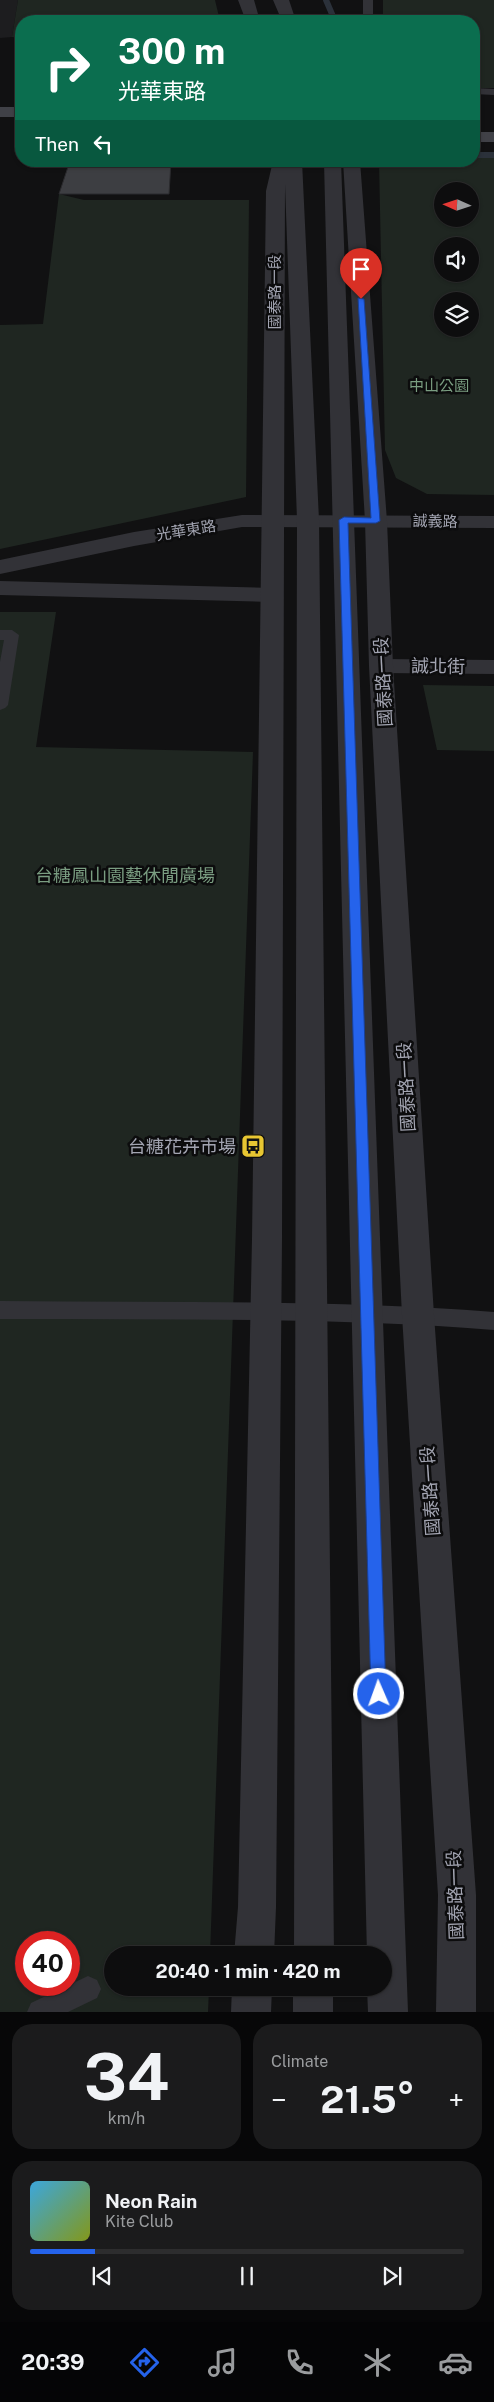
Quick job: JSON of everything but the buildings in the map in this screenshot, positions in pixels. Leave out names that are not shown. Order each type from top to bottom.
[{"type":"main road","points":[[0,112],[15,112]]},
{"type":"main road","points":[[480,123],[494,123]]},
{"type":"main road","points":[[480,137],[494,137]]},
{"type":"street","points":[[246,0],[250,15]]},
{"type":"street","points":[[281,0],[287,15]]},
{"type":"street","name":"國泰路一段","points":[[255,1946],[257,1906],[266,1310],[275,191],[281,167]]},
{"type":"street","name":"國泰路一段","points":[[293,167],[308,520],[314,1946]]},
{"type":"street","name":"國泰路一段","points":[[332,167],[388,2012]]},
{"type":"street","name":"國泰路一段","points":[[351,167],[376,521],[381,666],[418,1316],[457,1896],[456,2012]]},
{"type":"street","points":[[273,423],[303,423]]},
{"type":"street","name":"光華東路","points":[[0,567],[191,528],[242,521],[376,521]]},
{"type":"street","name":"誠義路","points":[[376,521],[494,522]]},
{"type":"street","points":[[0,588],[272,595]]},
{"type":"street","name":"誠北街","points":[[381,666],[494,667]]},
{"type":"street","points":[[251,2012],[252,1996]]},
{"type":"street","points":[[313,1996],[313,2012]]},
{"type":"lane","points":[[368,0],[368,15]]},
{"type":"lane","points":[[480,91],[494,92]]},
{"type":"lane","points":[[0,635],[12,635],[0,705]]},
{"type":"lane","points":[[0,1310],[180,1312],[266,1310],[368,1313],[494,1321]]},
{"type":"lane","points":[[40,2012],[88,1989]]},
{"type":"shaded area","points":[[0,0],[18,0],[12,37],[0,38]]},
{"type":"green space","points":[[18,0],[215,0],[219,15],[16,15]]},
{"type":"green space","points":[[383,0],[494,0],[494,88],[480,88],[480,15],[383,15]]},
{"type":"green space","points":[[15,18],[15,37],[12,37]]},
{"type":"green space","name":"中山公園","points":[[480,152],[494,152],[494,495],[427,494],[396,478],[385,450],[379,167],[480,167]]},
{"type":"green space","points":[[59,194],[84,200],[249,200],[246,497],[0,549],[0,325],[43,324]]},
{"type":"green space","name":"台糖鳳山園藝休閒廣場","points":[[0,612],[56,612],[36,747],[253,752],[210,1946],[104,1946],[104,1996],[209,1996],[208,2012],[0,2012]]},
{"type":"green space","points":[[423,685],[494,686],[494,751],[437,750]]},
{"type":"waterway","points":[[326,0],[332,15]]},
{"type":"waterway","points":[[480,155],[494,155]]},
{"type":"place","name":"台糖花卉市場","points":[[253,1146]]},
{"type":"route","points":[[361,299],[376,521],[344,520],[379,1694]]}]
